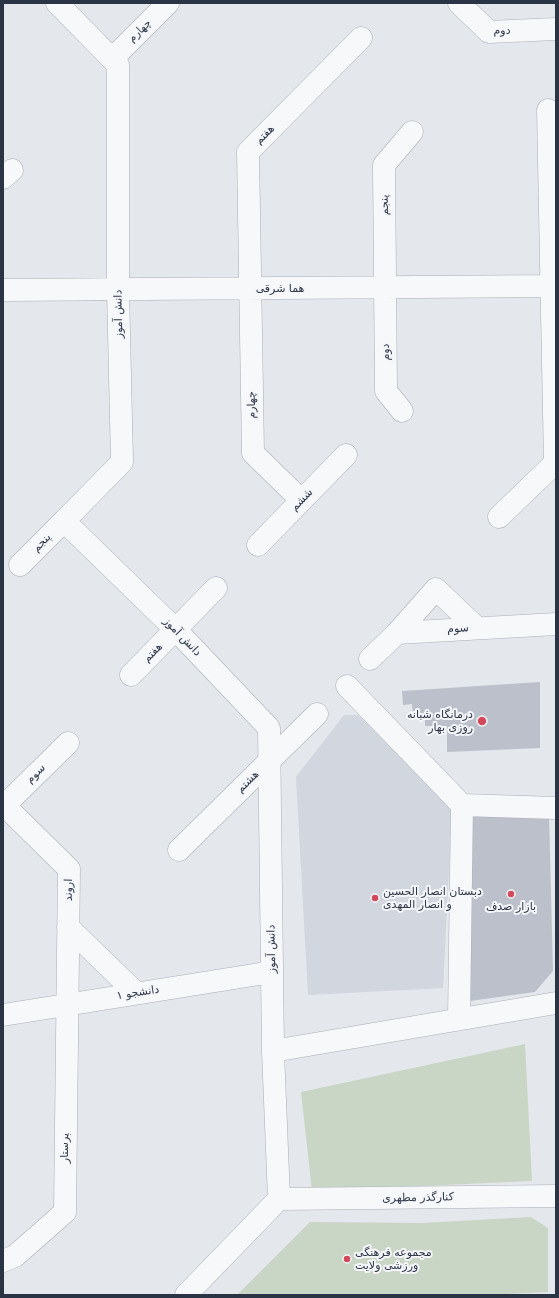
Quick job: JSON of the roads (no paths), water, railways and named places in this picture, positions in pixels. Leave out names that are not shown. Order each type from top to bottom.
[{"type":"street","name":"دانش آموز","points":[[57,3],[118,65],[118,290],[122,462],[64,521],[176,630],[269,728],[273,1051],[279,1199]]},
{"type":"street","name":"چهارم","points":[[112,59],[168,3]]},
{"type":"street","name":"دوم","points":[[459,3],[489,32],[556,29]]},
{"type":"street","name":"هفتم","points":[[249,289],[248,152],[361,38]]},
{"type":"street","points":[[499,517],[555,462],[554,286],[548,110]]},
{"type":"street","name":"پنجم","points":[[386,288],[384,165],[412,132]]},
{"type":"street","name":"هما شرقی","points":[[3,290],[554,286]]},
{"type":"street","name":"دوم","points":[[386,288],[386,391],[402,411]]},
{"type":"street","name":"چهارم","points":[[249,289],[253,453],[301,500]]},
{"type":"street","name":"ششم","points":[[258,545],[346,455]]},
{"type":"street","name":"پنجم","points":[[20,565],[64,521]]},
{"type":"street","points":[[176,630],[216,588]]},
{"type":"street","points":[[370,659],[397,633],[436,589],[477,628]]},
{"type":"street","name":"سوم","points":[[397,633],[556,624]]},
{"type":"street","name":"هفتم","points":[[131,675],[176,630]]},
{"type":"street","points":[[347,686],[462,806],[459,1019]]},
{"type":"street","name":"هشتم","points":[[179,850],[317,714]]},
{"type":"street","name":"سوم","points":[[4,805],[68,743]]},
{"type":"street","name":"اروند","points":[[4,805],[69,869],[66,1004]]},
{"type":"street","points":[[462,806],[556,808]]},
{"type":"street","points":[[68,927],[136,993]]},
{"type":"street","name":"دانشجو ۱","points":[[3,1015],[272,972]]},
{"type":"street","points":[[273,1051],[556,1003]]},
{"type":"street","name":"پرستار","points":[[3,1261],[15,1256],[65,1212],[66,1004]]},
{"type":"street","name":"کنارگذر مطهری","points":[[279,1199],[556,1196]]},
{"type":"street","points":[[186,1295],[279,1199]]},
{"type":"place","name":"درمانگاه شبانه روزی بهار","points":[[482,721]]},
{"type":"place","name":"بازار صدف","points":[[511,894]]},
{"type":"place","name":"دبستان انصار الحسین و انصار المهدی","points":[[375,898]]},
{"type":"place","name":"مجموعه فرهنگی ورزشی ولایت","points":[[347,1259]]}]
